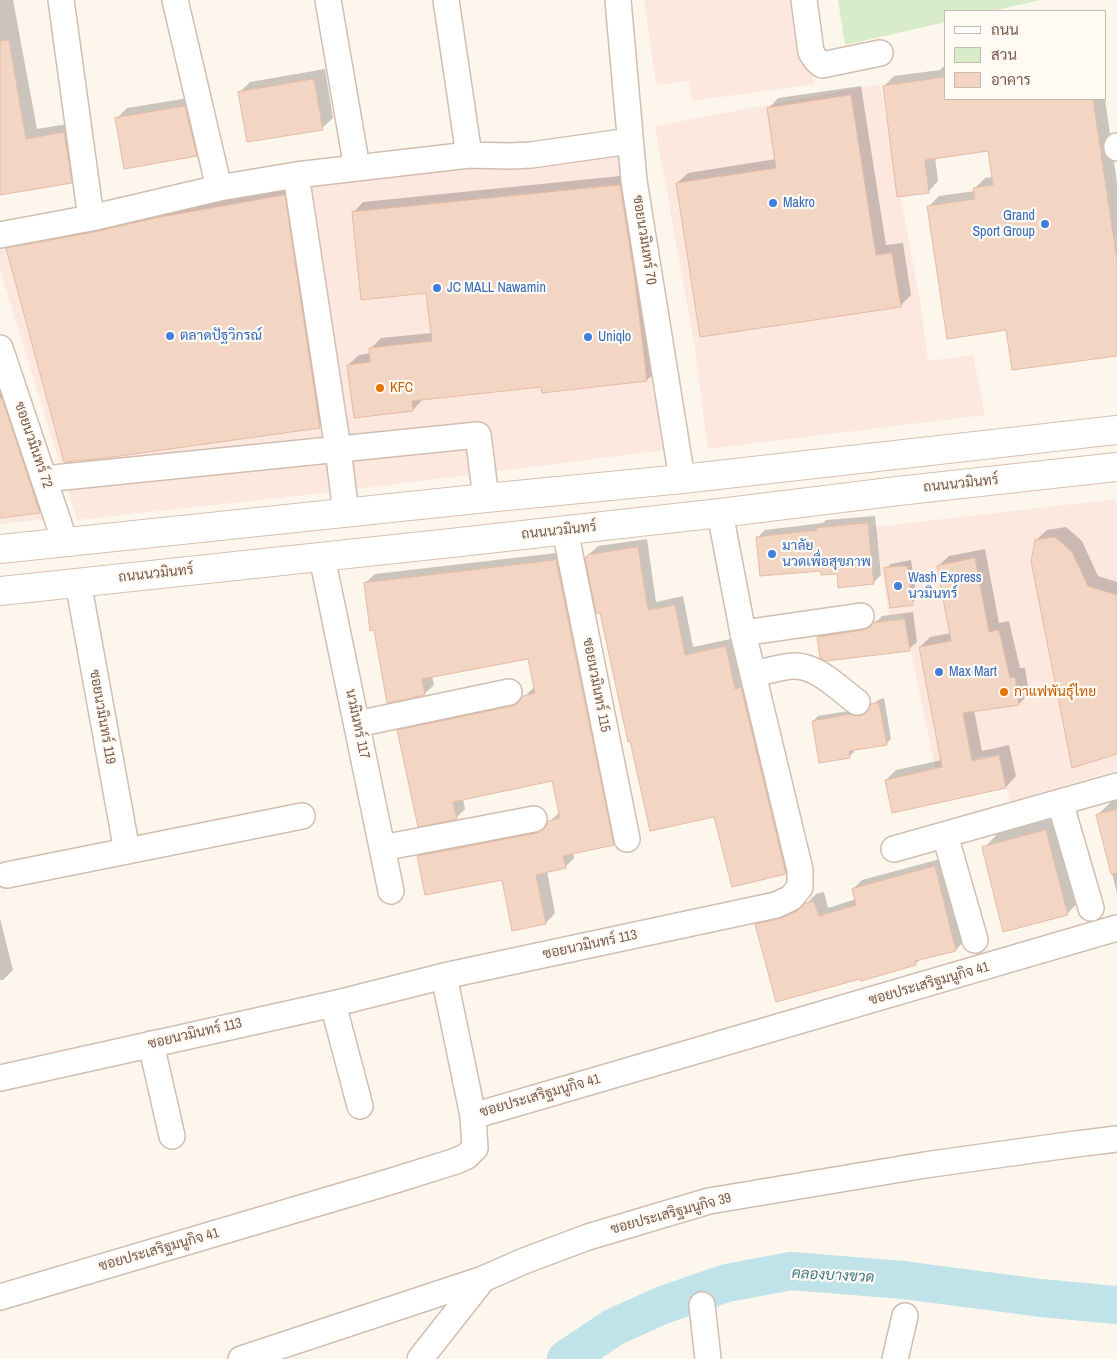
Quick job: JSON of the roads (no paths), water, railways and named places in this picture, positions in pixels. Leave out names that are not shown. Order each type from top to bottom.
[{"type":"main road","points":[[0,549],[682,479],[1117,430]]},
{"type":"main road","name":"ถนนนวมินทร์","points":[[0,590],[322,557],[1117,467]]},
{"type":"street","points":[[61,0],[91,218]]},
{"type":"street","points":[[175,0],[219,188]]},
{"type":"street","points":[[328,0],[357,168]]},
{"type":"street","points":[[446,0],[469,154]]},
{"type":"street","name":"ซอยนวมินทร์ 70","points":[[618,0],[634,181],[682,479]]},
{"type":"street","points":[[804,0],[812,52],[816,60],[822,65],[880,53]]},
{"type":"street","points":[[0,235],[91,218],[219,188],[296,175],[469,154],[531,155],[630,141]]},
{"type":"street","points":[[296,175],[346,513]]},
{"type":"street","name":"ซอยนวมินทร์ 72","points":[[0,348],[65,542]]},
{"type":"street","points":[[44,479],[478,435],[486,498]]},
{"type":"street","name":"ซอยนวมินทร์ 113","points":[[0,1078],[333,1004],[444,976],[776,905],[791,898],[800,887],[800,870],[743,633],[720,513]]},
{"type":"street","name":"ซอยนวมินทร์ 115","points":[[566,530],[627,839]]},
{"type":"street","name":"นวมินทร์ 117","points":[[322,557],[391,891]]},
{"type":"street","name":"ซอยนวมินทร์ 119","points":[[78,582],[126,851]]},
{"type":"street","points":[[743,633],[861,616]]},
{"type":"street","points":[[753,674],[795,666],[806,668],[817,672],[857,702]]},
{"type":"street","points":[[357,724],[509,692]]},
{"type":"street","points":[[894,850],[1117,786]]},
{"type":"street","points":[[1060,802],[1091,908]]},
{"type":"street","points":[[7,875],[302,816]]},
{"type":"street","points":[[382,848],[534,819]]},
{"type":"street","points":[[945,835],[975,940]]},
{"type":"street","name":"ซอยประเสริฐมนูกิจ 41","points":[[0,1296],[456,1161],[467,1156],[475,1148],[473,1116],[1117,928]]},
{"type":"street","points":[[444,976],[473,1116]]},
{"type":"street","points":[[333,1004],[360,1106]]},
{"type":"street","points":[[151,1044],[172,1136]]},
{"type":"street","name":"ซอยประเสริฐมนูกิจ 39","points":[[242,1359],[483,1279],[588,1237],[710,1201],[919,1166],[1117,1139]]},
{"type":"street","points":[[420,1359],[483,1279]]},
{"type":"street","points":[[702,1305],[708,1359]]},
{"type":"street","points":[[895,1359],[905,1316]]},
{"type":"waterway","name":"คลองบางขวด","points":[[566,1359],[614,1327],[663,1305],[727,1283],[791,1271],[903,1280],[1041,1298],[1117,1305]]},
{"type":"place","name":"Makro","points":[[773,203]]},
{"type":"place","name":"Grand Sport Group","points":[[1045,224]]},
{"type":"place","name":"JC MALL Nawamin","points":[[437,288]]},
{"type":"place","name":"ตลาดปัฐวิกรณ์","points":[[170,336]]},
{"type":"place","name":"Uniqlo","points":[[588,337]]},
{"type":"place","name":"KFC","points":[[380,388]]},
{"type":"place","name":"มาลัย นวดเพื่อสุขภาพ","points":[[772,554]]},
{"type":"place","name":"Wash Express นวมินทร์","points":[[898,586]]},
{"type":"place","name":"Max Mart","points":[[939,672]]},
{"type":"place","name":"กาแฟพันธุ์ไทย","points":[[1004,692]]}]
